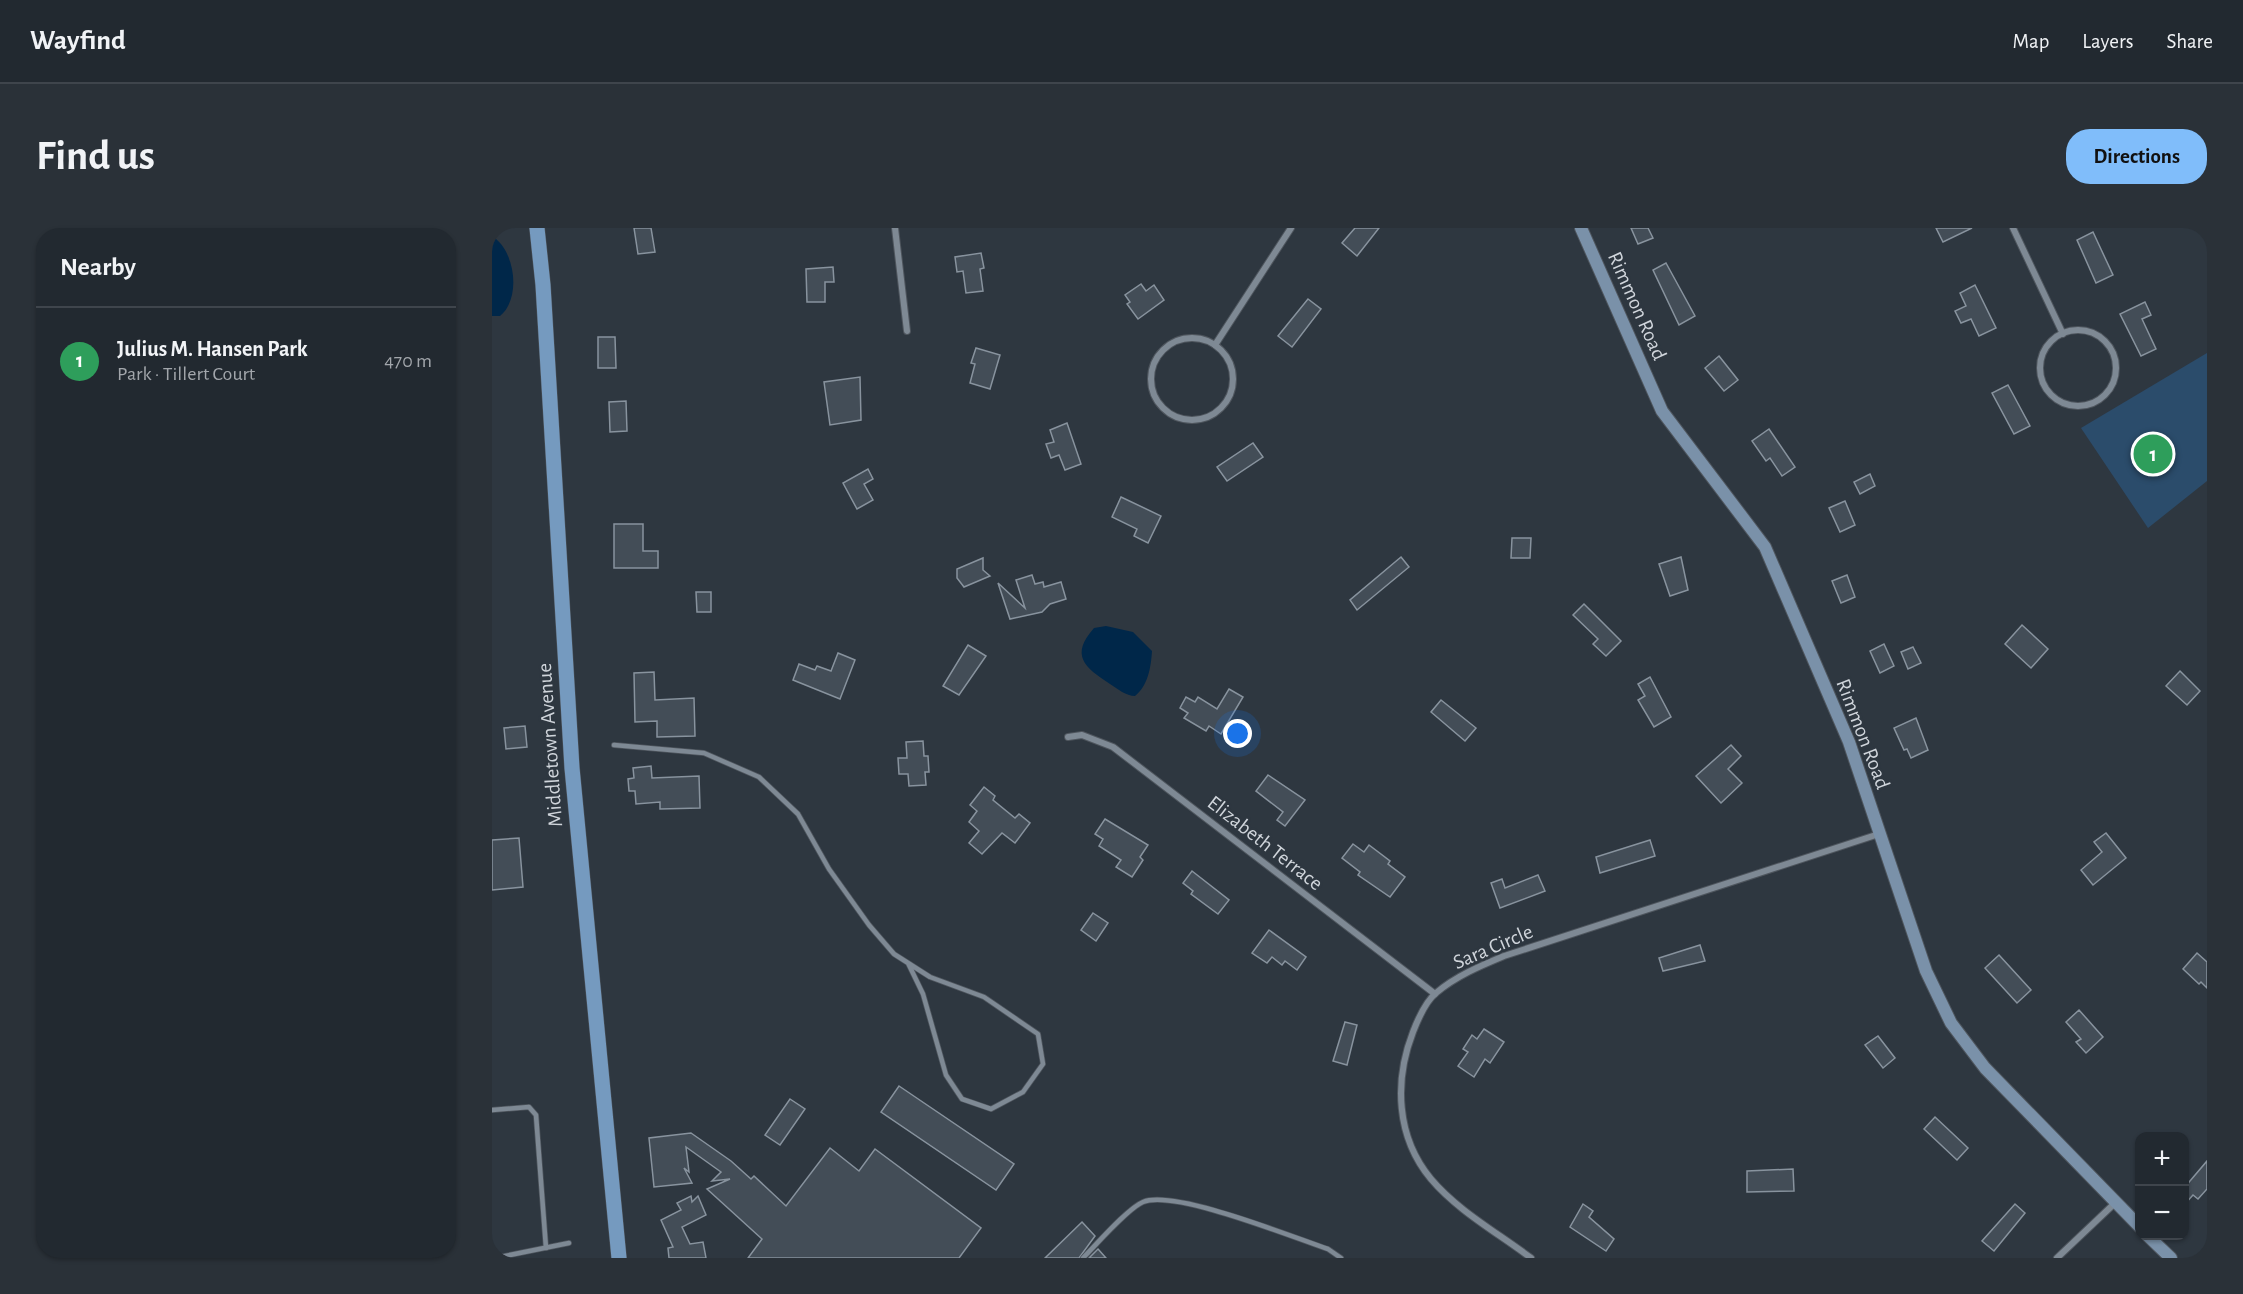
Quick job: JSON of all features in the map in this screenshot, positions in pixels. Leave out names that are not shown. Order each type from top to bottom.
[{"type":"main road","name":"Middletown Avenue","points":[[537,228],[543,285],[572,768],[619,1258]]},
{"type":"street","points":[[895,228],[907,332]]},
{"type":"street","points":[[1215,345],[1291,228]]},
{"type":"street","name":"Rimmon Road","points":[[1581,228],[1662,411],[1765,547],[1849,742],[1926,971],[1951,1023],[1985,1068],[2135,1223]]},
{"type":"street","points":[[2013,228],[2063,334]]},
{"type":"street","points":[[2074,330],[2092,334],[2108,344],[2114,355],[2116,367],[2112,384],[2101,399],[2090,405],[2065,404],[2054,398],[2046,388],[2041,363],[2044,351],[2063,334],[2074,330]]},
{"type":"street","points":[[1198,339],[1215,345],[1225,355],[1232,371],[1232,385],[1226,402],[1212,415],[1199,419],[1181,419],[1170,414],[1159,404],[1152,388],[1152,371],[1156,358],[1169,345],[1181,340],[1198,339]]},
{"type":"street","name":"Elizabeth Terrace","points":[[1068,736],[1082,735],[1113,747],[1435,994]]},
{"type":"street","name":"Sara Circle","points":[[1531,1258],[1456,1203],[1431,1178],[1413,1152],[1403,1121],[1400,1086],[1405,1053],[1419,1018],[1435,994],[1470,970],[1504,956],[1879,834]]},
{"type":"street","points":[[2056,1258],[2115,1203]]},
{"type":"street","points":[[2152,1240],[2170,1258]]},
{"type":"lane","points":[[614,745],[704,753],[759,777],[798,814],[829,869],[869,925],[894,954],[930,976],[984,997],[1038,1034],[1043,1064],[1023,1092],[990,1108],[962,1099],[946,1075],[923,994],[908,963]]},
{"type":"lane","points":[[492,1110],[529,1107],[536,1115],[546,1248]]},
{"type":"lane","points":[[1083,1258],[1142,1202],[1156,1200],[1176,1201],[1222,1213],[1328,1249],[1341,1258]]},
{"type":"lane","points":[[495,1258],[569,1243]]},
{"type":"shaded area","points":[[492,236],[506,252],[513,274],[511,298],[507,308],[500,316],[492,316]]},
{"type":"shaded area","points":[[2207,353],[2207,481],[2148,528],[2081,428]]},
{"type":"shaded area","points":[[1106,626],[1133,632],[1152,651],[1146,682],[1135,696],[1122,692],[1101,678],[1083,660],[1083,646],[1087,637],[1094,628]]},
{"type":"building","points":[[634,228],[651,228],[655,252],[638,254]]},
{"type":"building","points":[[1355,228],[1379,228],[1357,256],[1342,243]]},
{"type":"building","points":[[1631,228],[1648,228],[1653,238],[1638,244]]},
{"type":"building","points":[[1936,228],[1972,228],[1943,242]]},
{"type":"building","points":[[2093,232],[2113,275],[2096,283],[2077,240]]},
{"type":"building","points":[[981,253],[984,268],[980,269],[983,291],[966,293],[963,271],[957,272],[955,257]]},
{"type":"building","points":[[1666,263],[1695,316],[1679,325],[1653,270]]},
{"type":"building","points":[[833,267],[834,282],[825,282],[825,302],[807,302],[806,269]]},
{"type":"building","points":[[1141,284],[1146,291],[1154,285],[1164,300],[1138,319],[1127,304],[1130,302],[1125,295]]},
{"type":"building","points":[[1975,285],[1996,328],[1979,336],[1971,319],[1961,323],[1955,311],[1966,306],[1960,293]]},
{"type":"building","points":[[1308,299],[1321,309],[1292,347],[1278,336]]},
{"type":"building","points":[[2145,302],[2151,315],[2142,319],[2156,349],[2141,356],[2120,314]]},
{"type":"building","points":[[598,337],[615,337],[616,368],[598,368]]},
{"type":"building","points":[[976,348],[1000,355],[990,389],[970,383],[975,364],[971,363]]},
{"type":"building","points":[[1719,356],[1738,380],[1724,391],[1705,368]]},
{"type":"building","points":[[860,377],[861,420],[830,425],[824,382]]},
{"type":"building","points":[[2008,385],[2030,426],[2014,434],[1992,393]]},
{"type":"building","points":[[626,401],[627,431],[610,432],[609,402]]},
{"type":"building","points":[[1067,423],[1081,464],[1065,470],[1059,455],[1051,458],[1046,444],[1054,442],[1050,430]]},
{"type":"building","points":[[1769,429],[1795,467],[1782,476],[1770,458],[1766,461],[1752,441]]},
{"type":"building","points":[[1253,443],[1263,457],[1227,481],[1217,467]]},
{"type":"building","points":[[868,469],[873,479],[864,484],[873,500],[857,509],[843,483]]},
{"type":"building","points":[[1870,474],[1875,486],[1860,494],[1854,482]]},
{"type":"building","points":[[1121,497],[1161,516],[1148,543],[1134,536],[1137,529],[1112,517]]},
{"type":"building","points":[[1845,501],[1855,525],[1840,532],[1829,508]]},
{"type":"building","points":[[614,524],[643,524],[643,551],[658,551],[658,568],[614,568]]},
{"type":"building","points":[[1512,538],[1531,538],[1530,558],[1511,558]]},
{"type":"building","points":[[1401,557],[1409,567],[1357,610],[1350,600]]},
{"type":"building","points":[[1681,557],[1688,590],[1670,596],[1659,564]]},
{"type":"building","points":[[983,558],[983,570],[990,576],[964,587],[957,578],[957,569]]},
{"type":"building","points":[[1032,575],[1035,584],[1043,582],[1044,587],[1061,582],[1066,599],[1050,604],[1042,612],[1010,619],[998,583],[1025,608],[1016,580]]},
{"type":"building","points":[[1847,575],[1855,597],[1841,603],[1832,581]]},
{"type":"building","points":[[696,592],[711,592],[711,612],[697,612]]},
{"type":"building","points":[[1584,604],[1621,641],[1606,656],[1593,644],[1598,639],[1573,615]]},
{"type":"building","points":[[2022,625],[2048,649],[2031,668],[2005,644]]},
{"type":"building","points":[[1884,644],[1894,666],[1880,673],[1870,651]]},
{"type":"building","points":[[968,645],[986,656],[959,695],[943,686]]},
{"type":"building","points":[[1913,647],[1921,663],[1908,669],[1901,652]]},
{"type":"building","points":[[838,653],[855,660],[840,699],[793,680],[799,664],[815,670],[817,666],[831,671]]},
{"type":"building","points":[[2180,671],[2200,691],[2187,705],[2166,686]]},
{"type":"building","points":[[654,672],[655,700],[694,698],[695,736],[657,737],[657,721],[635,722],[634,673]]},
{"type":"building","points":[[1650,677],[1671,717],[1654,727],[1638,700],[1645,696],[1638,684]]},
{"type":"building","points":[[1229,689],[1243,697],[1221,734],[1209,726],[1206,731],[1184,718],[1188,713],[1180,708],[1186,697],[1195,702],[1198,697],[1217,709]]},
{"type":"building","points":[[1441,700],[1476,728],[1465,741],[1431,712]]},
{"type":"building","points":[[1916,718],[1928,750],[1911,758],[1907,749],[1904,750],[1894,728]]},
{"type":"building","points":[[525,726],[527,747],[506,749],[504,728]]},
{"type":"building","points":[[923,741],[924,756],[928,756],[929,772],[925,772],[926,785],[909,786],[908,774],[899,774],[898,758],[907,758],[906,742]]},
{"type":"building","points":[[1731,745],[1741,756],[1728,769],[1742,783],[1721,803],[1696,776]]},
{"type":"building","points":[[651,766],[652,778],[699,776],[700,808],[660,809],[660,802],[636,804],[635,791],[629,791],[628,779],[634,778],[633,768]]},
{"type":"building","points":[[1268,775],[1305,800],[1285,826],[1277,820],[1283,812],[1256,791]]},
{"type":"building","points":[[984,787],[995,796],[993,800],[1015,818],[1019,814],[1030,823],[1015,843],[1002,833],[982,854],[969,843],[979,831],[969,822],[977,811],[970,805]]},
{"type":"building","points":[[1105,819],[1148,845],[1140,857],[1143,860],[1132,877],[1116,867],[1121,860],[1099,846],[1103,839],[1095,834]]},
{"type":"building","points":[[2106,833],[2126,858],[2093,885],[2081,870],[2102,852],[2094,842]]},
{"type":"building","points":[[519,838],[523,887],[492,890],[492,840]]},
{"type":"building","points":[[1650,840],[1655,856],[1600,873],[1596,857]]},
{"type":"building","points":[[1353,844],[1364,852],[1369,845],[1390,861],[1388,864],[1405,877],[1390,897],[1358,875],[1360,872],[1342,858]]},
{"type":"building","points":[[1192,871],[1229,900],[1218,914],[1191,894],[1193,891],[1183,883]]},
{"type":"building","points":[[1538,875],[1545,891],[1500,908],[1491,883],[1502,879],[1505,888]]},
{"type":"building","points":[[1093,913],[1108,923],[1096,941],[1081,930]]},
{"type":"building","points":[[1269,930],[1306,957],[1297,970],[1285,961],[1282,965],[1272,957],[1267,963],[1252,953]]},
{"type":"building","points":[[1700,945],[1705,961],[1663,971],[1659,958]]},
{"type":"building","points":[[2197,953],[2207,962],[2207,988],[2201,982],[2199,984],[2183,969]]},
{"type":"building","points":[[1999,955],[2031,990],[2017,1003],[1985,968]]},
{"type":"building","points":[[2079,1010],[2103,1037],[2086,1053],[2076,1042],[2081,1039],[2066,1022]]},
{"type":"building","points":[[1345,1022],[1357,1025],[1347,1065],[1333,1061]]},
{"type":"building","points":[[1484,1029],[1504,1042],[1490,1063],[1485,1059],[1474,1077],[1458,1066],[1468,1052],[1463,1049],[1472,1035],[1477,1039]]},
{"type":"building","points":[[1878,1036],[1895,1058],[1883,1068],[1865,1045]]},
{"type":"building","points":[[899,1086],[1014,1164],[996,1190],[881,1112]]},
{"type":"building","points":[[790,1099],[805,1109],[780,1145],[765,1135]]},
{"type":"building","points":[[1935,1117],[1968,1148],[1957,1160],[1924,1129]]},
{"type":"building","points":[[691,1133],[731,1161],[751,1179],[754,1176],[786,1206],[830,1148],[859,1171],[875,1149],[981,1228],[959,1258],[748,1258],[762,1239],[707,1189],[730,1179],[712,1181],[721,1172],[686,1147],[689,1172],[684,1168],[692,1183],[654,1187],[649,1138]]},
{"type":"building","points":[[2207,1161],[2207,1189],[2198,1199],[2193,1195],[2189,1199],[2189,1182]]},
{"type":"building","points":[[1793,1169],[1794,1191],[1747,1192],[1747,1171]]},
{"type":"building","points":[[691,1196],[692,1202],[698,1196],[706,1215],[682,1227],[690,1244],[703,1242],[706,1258],[669,1258],[668,1248],[673,1247],[661,1220],[681,1210],[677,1203]]},
{"type":"building","points":[[1583,1204],[1593,1211],[1589,1217],[1614,1239],[1606,1251],[1570,1227]]},
{"type":"building","points":[[2015,1204],[2025,1213],[1994,1251],[1982,1241]]},
{"type":"building","points":[[1082,1222],[1095,1236],[1079,1258],[1045,1258]]},
{"type":"building","points":[[1098,1249],[1106,1258],[1089,1258]]},
{"type":"place","name":"Julius M. Hansen Park","points":[[2153,454]]}]
